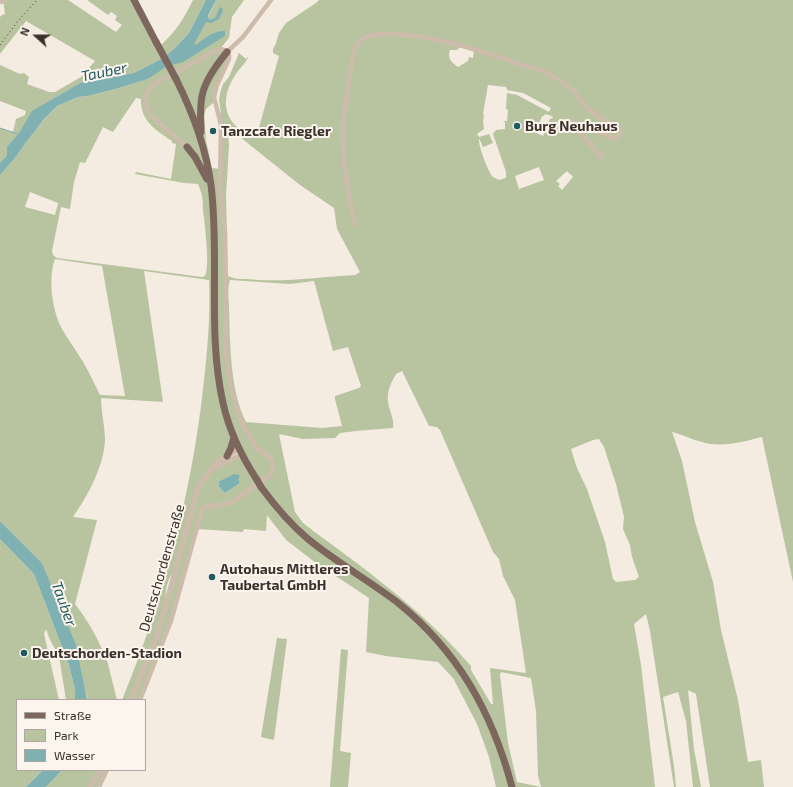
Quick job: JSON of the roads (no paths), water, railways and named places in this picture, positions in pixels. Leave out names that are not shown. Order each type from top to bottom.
[{"type":"main road","points":[[134,0],[176,79],[190,108],[201,138],[211,186],[217,367],[223,403],[241,452],[261,487],[291,524],[308,539],[397,602],[422,624],[462,670],[485,710],[499,745],[512,787]]},
{"type":"main road","points":[[201,138],[200,109],[203,92],[218,63],[227,52]]},
{"type":"main road","points":[[187,147],[196,157],[211,186]]},
{"type":"main road","points":[[226,456],[231,448],[234,436]]},
{"type":"street","points":[[0,2],[6,0]]},
{"type":"street","points":[[227,52],[243,37],[271,0]]},
{"type":"street","points":[[354,225],[344,164],[343,121],[354,49],[360,41],[368,37],[379,35],[412,36],[448,43],[485,52],[550,74],[565,83],[579,97],[588,109],[619,128],[620,134],[618,138],[614,139],[578,123],[564,121],[580,133],[602,157]]},
{"type":"street","points":[[140,699],[171,621],[202,510],[206,506],[228,503],[266,478],[271,474],[273,467],[272,461],[256,446],[243,425],[234,401],[228,374],[225,332],[225,232],[220,190],[222,147],[221,125],[214,97],[217,85],[229,58],[227,52],[223,49],[219,49],[163,78],[149,88],[145,97],[145,104],[150,115],[187,147]]},
{"type":"street","points":[[213,467],[218,466],[241,452]]},
{"type":"street","name":"Deutschordenstraße","points":[[132,699],[156,638],[177,568],[194,498],[200,485],[217,462],[226,456],[241,452]]},
{"type":"street","points":[[90,787],[99,771]]},
{"type":"street","points":[[99,787],[107,771]]},
{"type":"water","points":[[206,0],[216,0],[208,16],[209,20],[215,18],[220,7],[223,11],[219,19],[211,23],[206,22],[194,44],[196,45],[209,35],[217,32],[225,31],[225,36],[183,62],[167,66],[148,79],[88,96],[78,97],[57,106],[44,119],[15,158],[0,175],[0,163],[7,155],[7,147],[19,133],[32,111],[82,82],[134,73],[163,58],[189,33]]},
{"type":"water","points":[[234,474],[238,474],[240,483],[225,493],[218,486],[220,484],[218,482]]},
{"type":"water","points":[[0,521],[42,563],[76,645],[87,699],[75,699],[75,690],[69,665],[34,574],[0,539]]},
{"type":"water","points":[[42,771],[61,771],[46,787],[26,787]]},
{"type":"waterway","points":[[0,128],[18,134]]},
{"type":"railway","points":[[0,45],[18,21],[37,0]]},
{"type":"place","name":"Burg Neuhaus","points":[[517,126]]},
{"type":"place","name":"Tanzcafe Riegler","points":[[213,131]]},
{"type":"place","name":"Autohaus Mittleres Taubertal GmbH","points":[[212,577]]},
{"type":"place","name":"Deutschorden-Stadion","points":[[24,653]]},
{"type":"water label","name":"Tauber","points":[[104,72]]},
{"type":"water label","name":"Tauber","points":[[64,604]]}]
